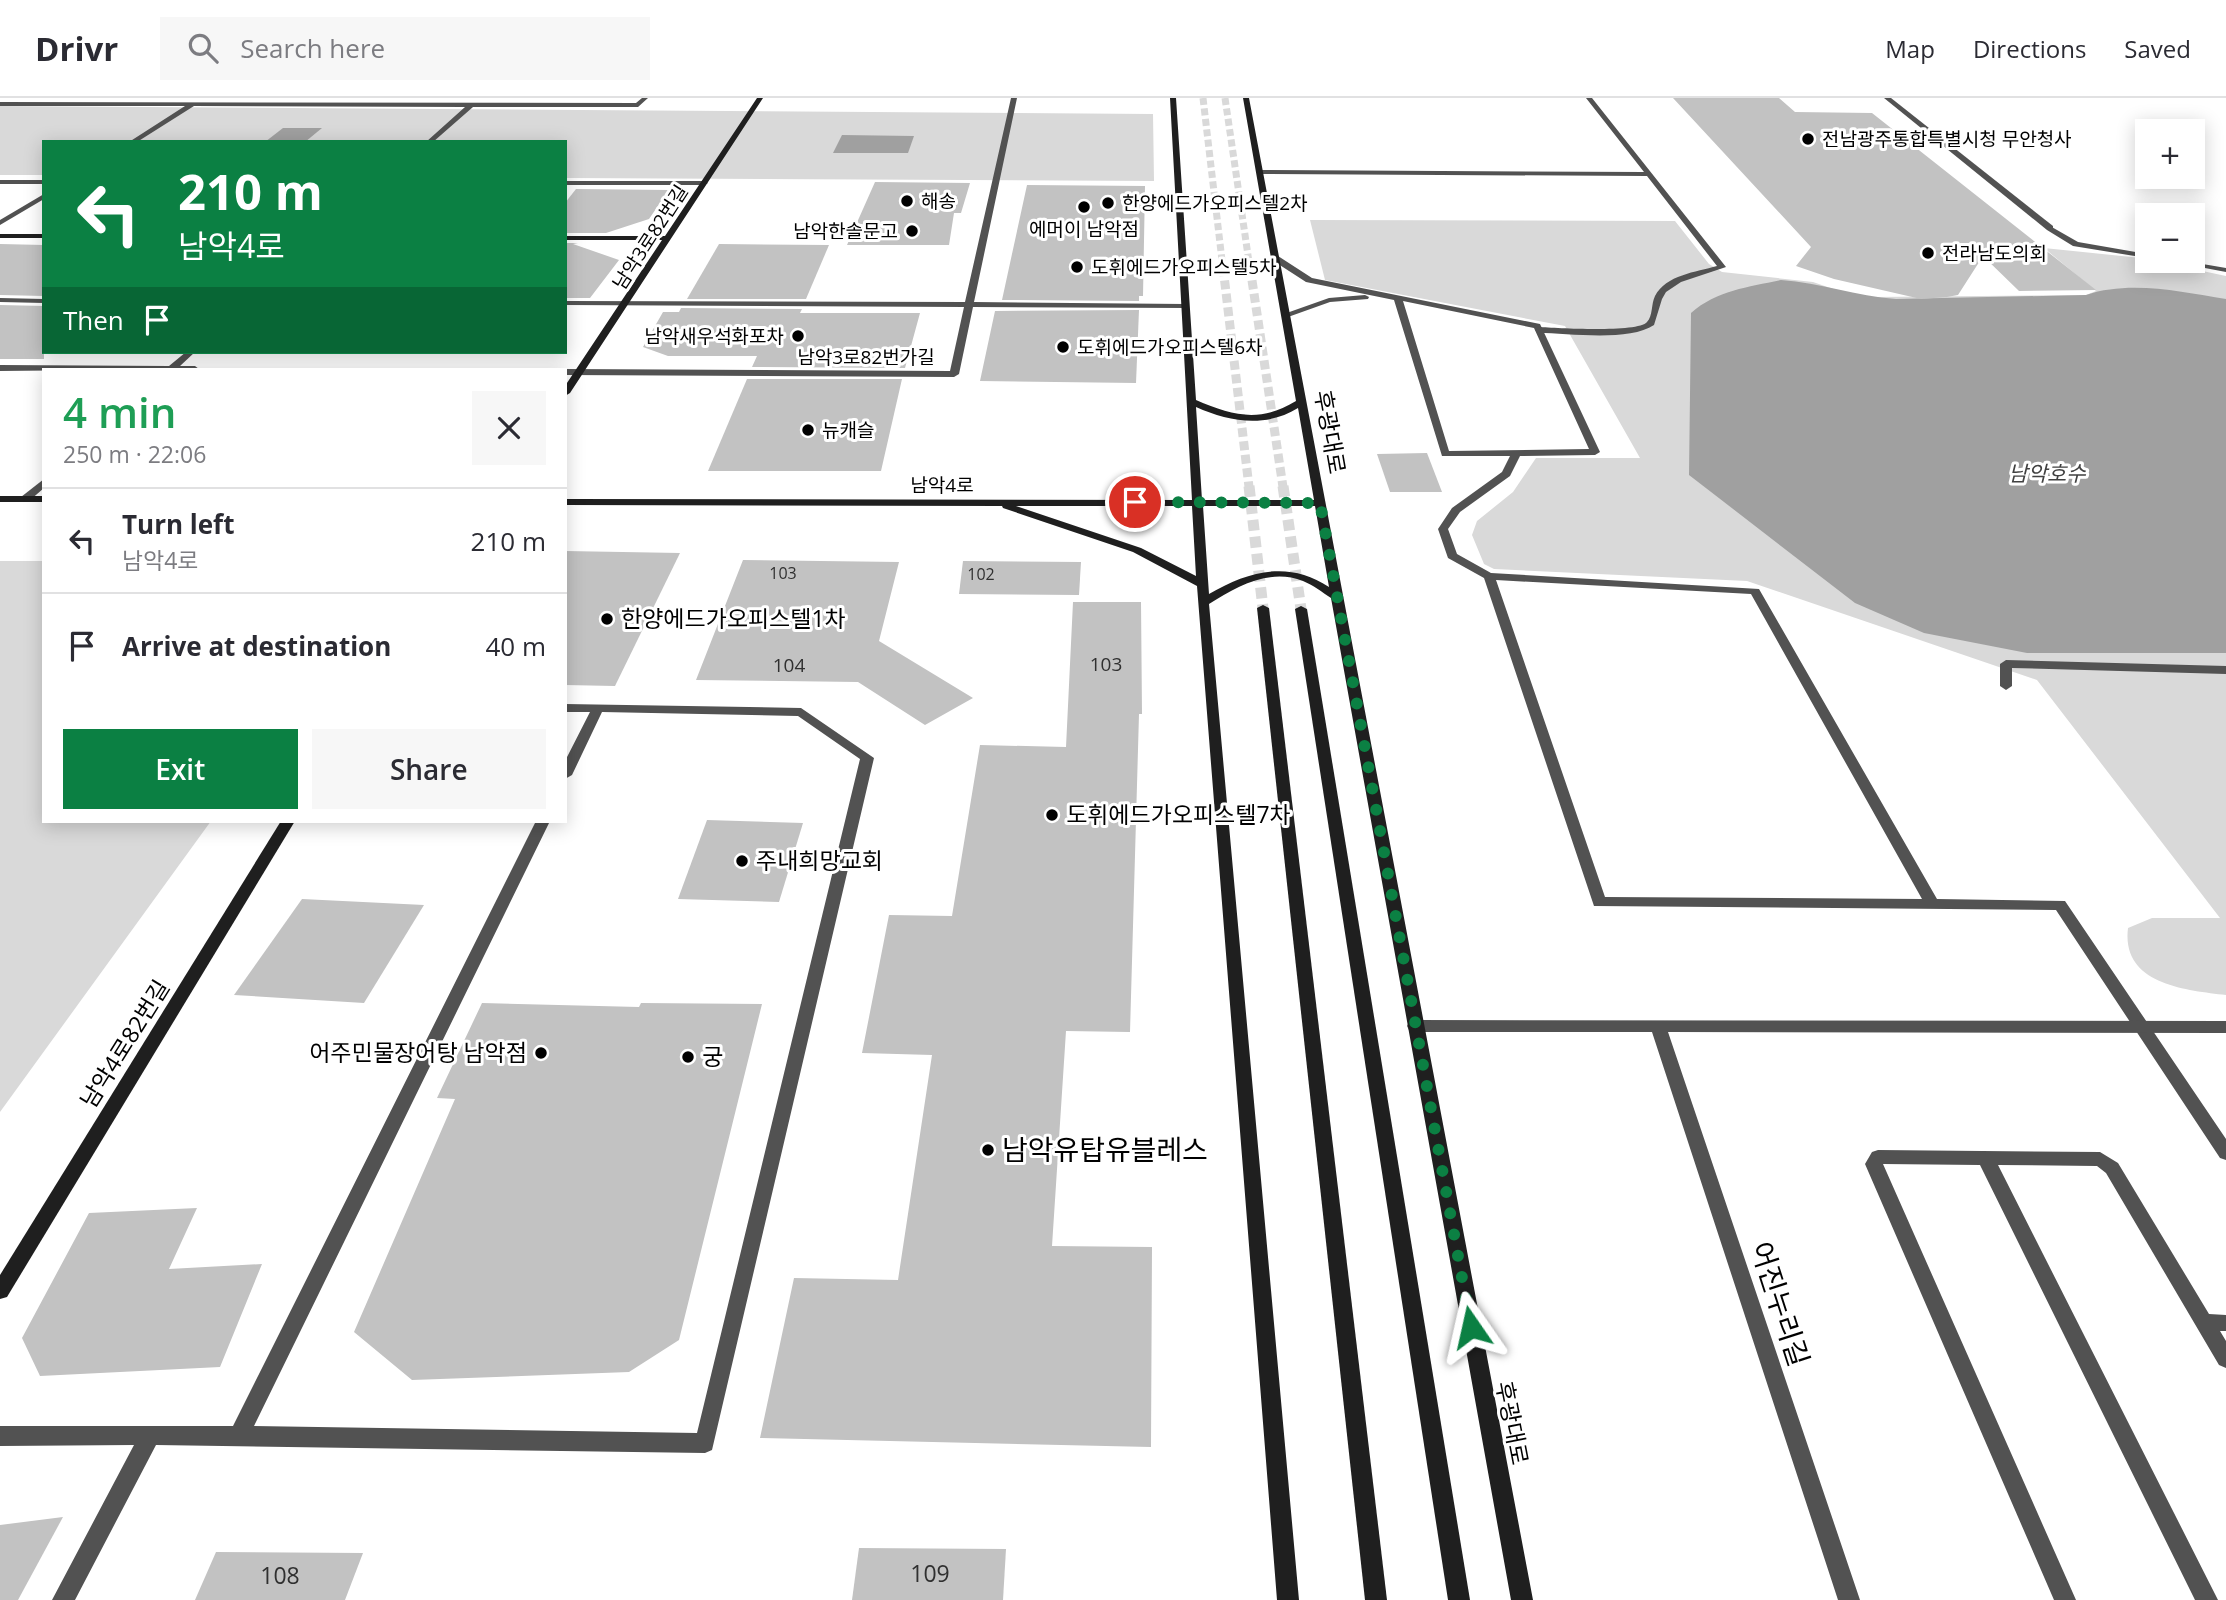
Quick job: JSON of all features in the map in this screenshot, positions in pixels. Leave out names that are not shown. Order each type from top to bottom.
[{"type":"street","points":[[135,140],[203,98]]},
{"type":"street","points":[[431,140],[479,98]]},
{"type":"street","points":[[0,104],[639,105],[645,98]]},
{"type":"street","name":"남악3로82번길","points":[[567,390],[760,98]]},
{"type":"street","name":"남악3로82번가길","points":[[580,372],[954,373],[1014,98]]},
{"type":"street","points":[[1173,98],[1202,584],[1289,1600]]},
{"type":"street","name":"후광대로","points":[[1246,98],[1522,1600]]},
{"type":"street","points":[[1539,330],[1630,330],[1647,326],[1652,322],[1659,294],[1666,288],[1722,267],[1589,98]]},
{"type":"street","points":[[1887,98],[2049,228],[2076,244],[2135,254]]},
{"type":"street","points":[[1259,172],[1648,174]]},
{"type":"street","points":[[0,182],[42,182]]},
{"type":"street","points":[[567,183],[704,183]]},
{"type":"street","points":[[0,223],[42,197]]},
{"type":"street","points":[[0,236],[42,236]]},
{"type":"street","points":[[567,238],[668,238]]},
{"type":"street","points":[[1275,258],[1309,281],[1537,326],[1595,452],[1445,454],[1398,300]]},
{"type":"street","points":[[2205,266],[2226,270]]},
{"type":"street","points":[[1285,315],[1329,300],[1379,296]]},
{"type":"street","points":[[0,300],[42,301]]},
{"type":"street","points":[[567,303],[1185,306]]},
{"type":"street","points":[[173,368],[189,354]]},
{"type":"street","points":[[0,368],[42,368]]},
{"type":"street","points":[[567,372],[580,372]]},
{"type":"street","points":[[1191,401],[1224,417],[1256,419],[1285,414],[1301,402]]},
{"type":"street","points":[[1517,453],[1506,474],[1456,510],[1443,529],[1452,556],[1489,576],[1755,591],[1932,904]]},
{"type":"street","points":[[24,499],[42,484]]},
{"type":"street","points":[[0,499],[42,499]]},
{"type":"street","name":"남악4로","points":[[567,502],[1320,503]]},
{"type":"street","points":[[996,502],[1137,550],[1202,584]]},
{"type":"street","points":[[1204,602],[1244,579],[1274,572],[1304,577],[1336,596]]},
{"type":"street","points":[[1489,576],[1598,902],[2060,905],[2226,1153]]},
{"type":"street","points":[[1263,608],[1376,1600]]},
{"type":"street","points":[[1301,609],[1459,1600]]},
{"type":"street","points":[[2006,686],[2006,664],[2226,670]]},
{"type":"street","points":[[0,1436],[239,1435],[705,1443],[867,758],[801,712],[567,708]]},
{"type":"street","points":[[567,771],[598,708]]},
{"type":"street","name":"남악4로82번길","points":[[0,1291],[287,823]]},
{"type":"street","points":[[239,1435],[541,823]]},
{"type":"street","points":[[1415,1026],[2226,1027]]},
{"type":"street","name":"어진누리길","points":[[1658,1026],[1849,1600]]},
{"type":"street","points":[[2065,1600],[1874,1164],[1878,1157],[2100,1159],[2106,1162],[2226,1359]]},
{"type":"street","points":[[1986,1159],[2207,1600]]},
{"type":"street","points":[[2205,1322],[2226,1323]]},
{"type":"street","points":[[63,1600],[150,1436]]},
{"type":"shaded area","points":[[0,106],[1153,114],[1154,181],[567,178],[567,140],[42,140],[42,175],[0,175]]},
{"type":"shaded area","points":[[1310,220],[1675,221],[1709,264],[1722,272],[1813,282],[1842,292],[1873,297],[2086,295],[2096,291],[2044,248],[2135,257],[2135,273],[2205,272],[2226,276],[2226,995],[2159,981],[2135,961],[2129,947],[2128,928],[2152,918],[2220,918],[2037,680],[1747,581],[1494,569],[1484,564],[1472,535],[1477,521],[1513,492],[1536,458],[1640,458],[1565,326],[1325,280]]},
{"type":"shaded area","points":[[0,561],[42,561],[42,823],[210,823],[0,1112]]},
{"type":"water","points":[[283,128],[322,128],[307,140],[268,140]]},
{"type":"water","points":[[842,135],[914,136],[908,153],[833,153]]},
{"type":"water","name":"남악호수","points":[[1781,280],[1896,299],[2086,295],[2120,288],[2138,288],[2226,299],[2226,653],[2027,653],[1924,633],[1855,603],[1689,475],[1691,313],[1722,294]]},
{"type":"building","points":[[1673,98],[1779,98],[1795,112],[1872,113],[2096,290],[2019,291],[1983,256],[1958,295],[1921,299],[1834,279],[1796,266],[1811,247]]},
{"type":"building","points":[[875,182],[970,183],[961,213],[954,213],[949,245],[847,245]]},
{"type":"building","points":[[1027,185],[1145,186],[1143,296],[1139,296],[1139,301],[1002,300]]},
{"type":"building","points":[[576,189],[669,190],[649,219],[606,233],[567,233],[567,200]]},
{"type":"building","points":[[567,243],[578,243],[573,244],[619,260],[590,298],[567,298]]},
{"type":"building","points":[[0,244],[42,245],[42,296],[0,295]]},
{"type":"building","points":[[719,244],[829,245],[806,299],[687,299]]},
{"type":"building","points":[[0,305],[42,306],[44,359],[0,359]]},
{"type":"building","points":[[681,308],[802,309],[800,313],[920,313],[905,368],[752,367],[757,356],[668,356],[643,347],[663,312],[679,312]]},
{"type":"building","name":"도휘에드가오피스텔6차","points":[[1139,310],[1136,383],[980,381],[995,311]]},
{"type":"building","name":"뉴캐슬","points":[[747,379],[902,379],[881,471],[708,471]]},
{"type":"building","points":[[1427,453],[1442,492],[1390,492],[1377,454]]},
{"type":"building","name":"한양에드가오피스텔1차","points":[[567,551],[680,553],[615,686],[567,685]]},
{"type":"building","points":[[743,560],[899,562],[879,641],[973,698],[925,725],[858,682],[696,680]]},
{"type":"building","points":[[963,561],[1081,562],[1079,595],[959,594]]},
{"type":"building","name":"남악유탑유블레스","points":[[1073,602],[1141,602],[1142,714],[1139,714],[1130,1032],[1066,1031],[1052,1246],[1152,1247],[1151,1447],[760,1438],[794,1278],[898,1280],[932,1055],[862,1053],[889,915],[952,916],[980,745],[1066,747]]},
{"type":"building","name":"주내희망교회","points":[[707,820],[803,823],[779,902],[678,899]]},
{"type":"building","points":[[302,899],[424,905],[364,1003],[234,995]]},
{"type":"building","points":[[482,1003],[639,1007],[641,1003],[762,1004],[679,1340],[629,1372],[412,1380],[354,1332],[455,1099],[437,1098]]},
{"type":"building","points":[[197,1208],[169,1269],[262,1264],[220,1367],[40,1376],[22,1338],[89,1213]]},
{"type":"building","points":[[63,1517],[18,1600],[0,1600],[0,1525]]},
{"type":"building","points":[[859,1548],[1006,1549],[1003,1600],[852,1600]]},
{"type":"building","points":[[216,1552],[363,1553],[345,1600],[195,1600]]},
{"type":"tunnel","points":[[1203,98],[1223,269]]},
{"type":"tunnel","points":[[1225,98],[1250,269]]},
{"type":"tunnel","points":[[1223,267],[1249,487]]},
{"type":"tunnel","points":[[1250,267],[1283,487]]},
{"type":"tunnel","points":[[1249,486],[1263,608]]},
{"type":"tunnel","points":[[1283,486],[1301,609]]},
{"type":"place","name":"전남광주통합특별시청 무안청사","points":[[1808,139]]},
{"type":"place","name":"해송","points":[[907,201]]},
{"type":"place","name":"한양에드가오피스텔2차","points":[[1108,203]]},
{"type":"place","name":"에머이 남악점","points":[[1084,207]]},
{"type":"place","name":"남악한솔문고","points":[[912,231]]},
{"type":"place","name":"전라남도의회","points":[[1928,253]]},
{"type":"place","name":"도휘에드가오피스텔5차","points":[[1077,267]]},
{"type":"place","name":"남악새우석화포차","points":[[798,336]]},
{"type":"place","name":"도휘에드가오피스텔6차","points":[[1063,347]]},
{"type":"place","name":"뉴캐슬","points":[[808,430]]},
{"type":"place","name":"한양에드가오피스텔1차","points":[[607,619]]},
{"type":"place","name":"도휘에드가오피스텔7차","points":[[1052,815]]},
{"type":"place","name":"주내희망교회","points":[[742,861]]},
{"type":"place","name":"어주민물장어탕 남악점","points":[[541,1053]]},
{"type":"place","name":"궁","points":[[688,1057]]},
{"type":"place","name":"남악유탑유블레스","points":[[988,1150]]},
{"type":"route","points":[[1135,502],[1320,503],[1471,1327]]}]
